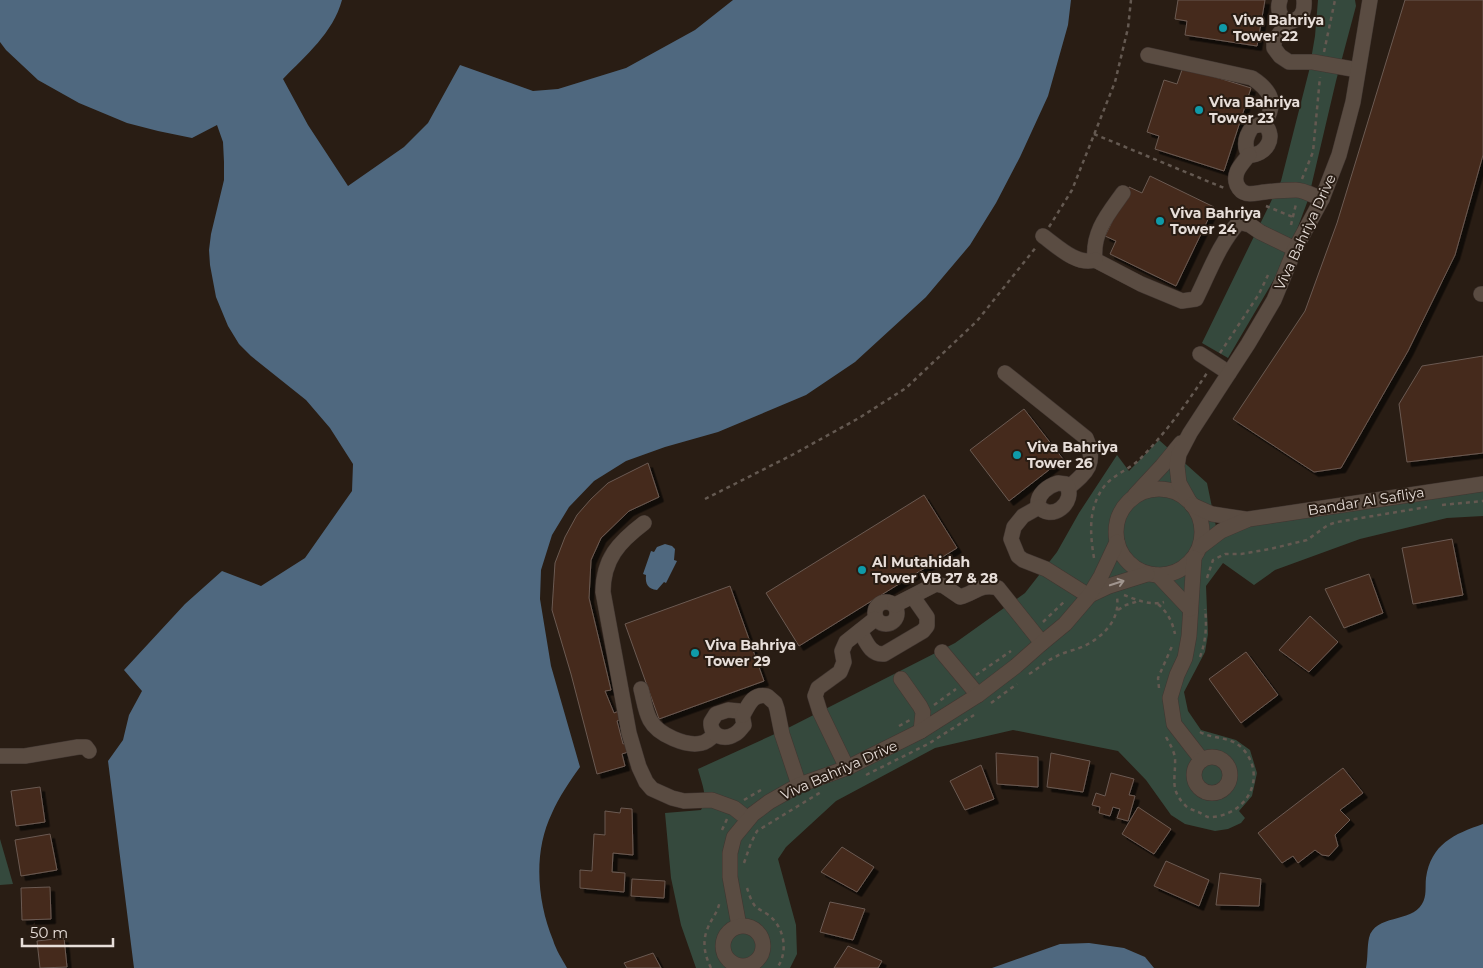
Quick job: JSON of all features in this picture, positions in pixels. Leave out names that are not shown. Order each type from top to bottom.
[{"type":"street","points":[[1280,0],[1278,7],[1280,13],[1282,18],[1288,22]]},
{"type":"street","points":[[1304,0],[1303,14],[1299,18],[1288,22],[1274,41],[1274,48],[1280,56],[1289,62],[1322,63],[1358,70]]},
{"type":"street","name":"Viva Bahriya Drive","points":[[1191,503],[1179,483],[1177,466],[1179,454],[1190,433],[1230,373],[1274,300],[1290,246],[1322,199],[1339,156],[1353,102],[1368,4]]},
{"type":"street","points":[[1148,55],[1252,78],[1264,86],[1272,103],[1271,114],[1264,124],[1268,128],[1270,137],[1268,146],[1261,153],[1249,155],[1239,167],[1235,176],[1236,184],[1245,193],[1255,194],[1298,190],[1322,199]]},
{"type":"street","points":[[1094,260],[1094,246],[1102,223],[1123,193]]},
{"type":"street","points":[[1043,236],[1074,257],[1086,262],[1094,260],[1141,284],[1182,301],[1196,300],[1219,250],[1239,222],[1250,225],[1260,232],[1290,246]]},
{"type":"street","points":[[1200,354],[1230,373]]},
{"type":"street","points":[[1005,374],[1086,438],[1091,450],[1091,462],[1084,474],[1068,488]]},
{"type":"street","name":"Viva Bahriya Drive","points":[[1133,498],[1190,433]]},
{"type":"street","points":[[1062,483],[1068,488],[1070,497],[1062,508],[1056,511],[1044,512],[1038,501],[1039,497],[1048,487],[1053,484],[1062,483]]},
{"type":"street","name":"Bandar Al Safliya","points":[[1197,552],[1221,531],[1249,519],[1483,484]]},
{"type":"street","points":[[1185,596],[1202,540],[1202,525],[1197,511],[1191,503],[1174,492],[1157,489],[1140,493],[1127,503],[1118,518],[1117,542],[1122,554],[1130,564],[1152,574],[1185,596],[1190,609],[1189,636],[1185,658],[1172,691],[1171,712],[1174,724],[1202,760]]},
{"type":"street","name":"Bandar Al Safliya","points":[[1191,503],[1212,514],[1249,519]]},
{"type":"street","points":[[1040,507],[1023,516],[1014,527],[1011,539],[1018,556],[1023,560],[1046,569],[1089,596]]},
{"type":"street","points":[[644,523],[627,536],[616,548],[603,578],[606,610],[628,724],[639,767],[646,782],[652,789],[661,794],[684,801],[712,800],[734,808],[748,819]]},
{"type":"street","name":"Viva Bahriya Drive","points":[[739,926],[730,877],[730,853],[734,837],[748,819],[758,809],[799,785],[847,768],[921,731],[978,695],[1016,666],[1065,624],[1105,581],[1117,542]]},
{"type":"street","points":[[1105,581],[1152,574],[1166,575],[1182,569],[1197,552]]},
{"type":"street","points":[[847,768],[820,712],[815,696],[818,688],[840,672],[844,662],[842,651],[846,642],[876,619],[874,612],[882,602],[889,602],[894,605],[936,584],[944,586],[960,597],[990,585],[998,588],[1042,643]]},
{"type":"street","points":[[860,631],[872,651],[884,654],[923,631],[927,626],[927,617],[913,597]]},
{"type":"street","points":[[942,652],[978,695]]},
{"type":"street","points":[[901,679],[923,712],[921,731]]},
{"type":"street","points":[[642,690],[651,722],[676,740],[691,745],[705,743],[715,734]]},
{"type":"street","points":[[743,715],[739,711],[734,710],[722,711],[716,714],[711,722],[711,726],[715,734],[725,737],[735,735],[744,725],[743,715],[752,699],[758,696],[767,696],[775,703],[782,734],[799,785]]},
{"type":"street","points":[[0,756],[25,756],[78,747],[86,747],[90,751]]},
{"type":"path","points":[[705,499],[792,455],[859,418],[906,388],[977,322],[1043,236],[1072,190],[1115,82],[1128,28],[1131,0]]},
{"type":"path","points":[[1290,246],[1298,190],[1313,152],[1320,72],[1335,0]]},
{"type":"path","points":[[1094,134],[1230,191]]},
{"type":"path","points":[[1258,202],[1294,218]]},
{"type":"path","points":[[1272,269],[1259,294],[1164,434],[1128,470],[1103,487],[1092,512],[1090,536],[1096,564],[1105,581],[1116,592],[1139,601],[1158,604],[1185,596],[1205,582],[1213,560],[1225,554],[1241,554],[1307,540],[1328,525],[1350,519],[1433,506]]},
{"type":"path","points":[[1440,505],[1483,501]]},
{"type":"path","points":[[1118,610],[1139,601]]},
{"type":"path","points":[[1199,659],[1206,637],[1207,621],[1204,603]]},
{"type":"path","points":[[1158,604],[1167,612],[1173,622],[1175,636],[1158,678],[1159,692]]},
{"type":"path","points":[[1163,733],[1171,746],[1175,758],[1173,783],[1176,794],[1186,807],[1209,817],[1226,815],[1243,804],[1252,790],[1254,775],[1251,762],[1241,748],[1228,739],[1206,736],[1193,726]]},
{"type":"path","points":[[756,908],[773,918],[782,933],[784,947],[781,962],[777,968]]},
{"type":"green space","points":[[1318,0],[1355,0],[1356,6],[1308,200],[1286,259],[1228,358],[1202,343],[1281,181],[1309,71],[1315,36]]},
{"type":"green space","points":[[1159,440],[1207,483],[1218,536],[1241,527],[1483,490],[1483,516],[1447,518],[1360,539],[1275,570],[1254,585],[1223,563],[1206,586],[1208,634],[1205,652],[1184,692],[1188,711],[1201,730],[1236,740],[1250,750],[1257,773],[1252,796],[1239,811],[1245,818],[1241,823],[1228,829],[1215,831],[1185,824],[1171,815],[1146,780],[1118,751],[1013,730],[935,748],[836,801],[786,847],[778,859],[796,925],[797,954],[790,968],[696,968],[681,925],[671,878],[665,813],[701,810],[704,795],[698,769],[788,728],[955,643],[1025,593],[1057,552],[1079,513],[1117,455],[1129,471]]},
{"type":"green space","points":[[0,839],[13,884],[0,885]]},
{"type":"water","points":[[0,0],[342,0],[332,23],[318,43],[283,79],[308,125],[348,186],[404,147],[428,123],[460,65],[533,91],[558,89],[626,68],[695,30],[733,0],[1071,0],[1068,25],[1048,96],[1020,157],[996,203],[970,245],[926,297],[855,362],[806,395],[718,432],[665,447],[626,461],[594,481],[569,507],[552,535],[541,570],[540,599],[551,666],[580,767],[558,801],[546,828],[542,844],[539,876],[543,909],[556,947],[567,968],[134,968],[108,761],[123,740],[129,715],[142,691],[124,670],[185,604],[222,571],[261,586],[305,558],[352,491],[353,464],[330,428],[306,400],[251,356],[239,344],[228,326],[216,297],[209,250],[224,180],[223,142],[217,125],[192,138],[158,131],[127,123],[79,103],[38,80],[0,42]]},
{"type":"water","points":[[665,544],[675,549],[674,560],[677,561],[666,583],[664,582],[657,590],[648,586],[646,575],[643,574],[651,551],[654,552],[657,547]]},
{"type":"water","points":[[1483,824],[1483,968],[1366,968],[1368,941],[1373,930],[1378,925],[1417,910],[1424,901],[1429,866],[1439,849],[1454,837]]},
{"type":"water","points":[[1089,943],[1124,948],[1145,957],[1154,968],[992,968],[1060,944]]},
{"type":"building","name":"Viva Bahriya Tower 22","points":[[1178,0],[1265,0],[1257,46],[1185,35],[1187,21],[1175,19]]},
{"type":"building","points":[[1405,0],[1483,0],[1483,155],[1455,255],[1408,351],[1341,468],[1314,472],[1233,419],[1305,311],[1337,223]]},
{"type":"building","name":"Viva Bahriya Tower 23","points":[[1183,67],[1251,88],[1224,171],[1155,149],[1159,136],[1147,132],[1164,80],[1177,84]]},
{"type":"building","name":"Viva Bahriya Tower 24","points":[[1150,176],[1214,207],[1176,286],[1110,254],[1116,241],[1105,236],[1129,187],[1142,193]]},
{"type":"building","points":[[1483,356],[1483,453],[1407,462],[1399,404],[1422,366]]},
{"type":"building","name":"Viva Bahriya Tower 26","points":[[1024,409],[1063,459],[1009,501],[970,450]]},
{"type":"building","points":[[648,463],[659,497],[629,511],[601,538],[591,560],[589,598],[611,690],[605,691],[614,713],[619,711],[621,719],[617,721],[623,744],[626,743],[628,752],[622,754],[625,766],[597,774],[552,610],[555,563],[565,537],[577,515],[591,499],[608,483]]},
{"type":"building","name":"Al Mutahidah Tower VB 27 & 28","points":[[924,495],[957,548],[799,646],[766,593]]},
{"type":"building","points":[[1452,539],[1463,595],[1413,604],[1402,548]]},
{"type":"building","points":[[1369,574],[1383,613],[1344,628],[1325,589]]},
{"type":"building","name":"Viva Bahriya Tower 29","points":[[730,586],[764,681],[659,719],[625,624]]},
{"type":"building","points":[[1310,616],[1338,642],[1309,672],[1279,650]]},
{"type":"building","points":[[1246,652],[1278,695],[1241,723],[1209,679]]},
{"type":"building","points":[[996,753],[1038,757],[1038,787],[997,784]]},
{"type":"building","points":[[1051,753],[1090,761],[1083,792],[1047,787]]},
{"type":"building","points":[[981,765],[994,799],[965,810],[950,781]]},
{"type":"building","points":[[1343,768],[1363,793],[1340,810],[1350,820],[1335,835],[1338,846],[1329,856],[1322,855],[1315,850],[1298,863],[1293,856],[1282,863],[1258,833]]},
{"type":"building","points":[[1111,773],[1134,779],[1129,795],[1135,796],[1128,821],[1117,818],[1120,809],[1113,807],[1110,816],[1099,813],[1100,807],[1092,805],[1096,793],[1105,796]]},
{"type":"building","points":[[40,787],[45,822],[16,826],[11,791]]},
{"type":"building","points":[[1138,807],[1171,829],[1154,854],[1122,834]]},
{"type":"building","points":[[621,808],[632,809],[633,855],[613,853],[612,872],[625,873],[624,892],[580,888],[580,870],[592,871],[594,834],[605,835],[605,811],[620,813]]},
{"type":"building","points":[[50,834],[57,870],[21,876],[15,840]]},
{"type":"building","points":[[842,847],[874,867],[857,892],[821,872]]},
{"type":"building","points":[[1166,861],[1209,880],[1199,906],[1154,886]]},
{"type":"building","points":[[1220,873],[1261,879],[1259,906],[1216,905]]},
{"type":"building","points":[[632,879],[665,881],[664,898],[631,896]]},
{"type":"building","points":[[50,887],[51,919],[22,920],[21,888]]},
{"type":"building","points":[[830,902],[865,909],[853,940],[820,932]]},
{"type":"building","points":[[64,938],[67,967],[40,968],[37,941]]},
{"type":"building","points":[[848,946],[882,961],[878,968],[834,968]]},
{"type":"building","points":[[653,953],[661,968],[627,968],[624,963]]},
{"type":"place","name":"Viva Bahriya Tower 22","points":[[1223,28]]},
{"type":"place","name":"Viva Bahriya Tower 23","points":[[1199,110]]},
{"type":"place","name":"Viva Bahriya Tower 24","points":[[1160,221]]},
{"type":"place","name":"Viva Bahriya Tower 26","points":[[1017,455]]},
{"type":"place","name":"Al Mutahidah Tower VB 27 & 28","points":[[862,570]]},
{"type":"place","name":"Viva Bahriya Tower 29","points":[[695,653]]}]
